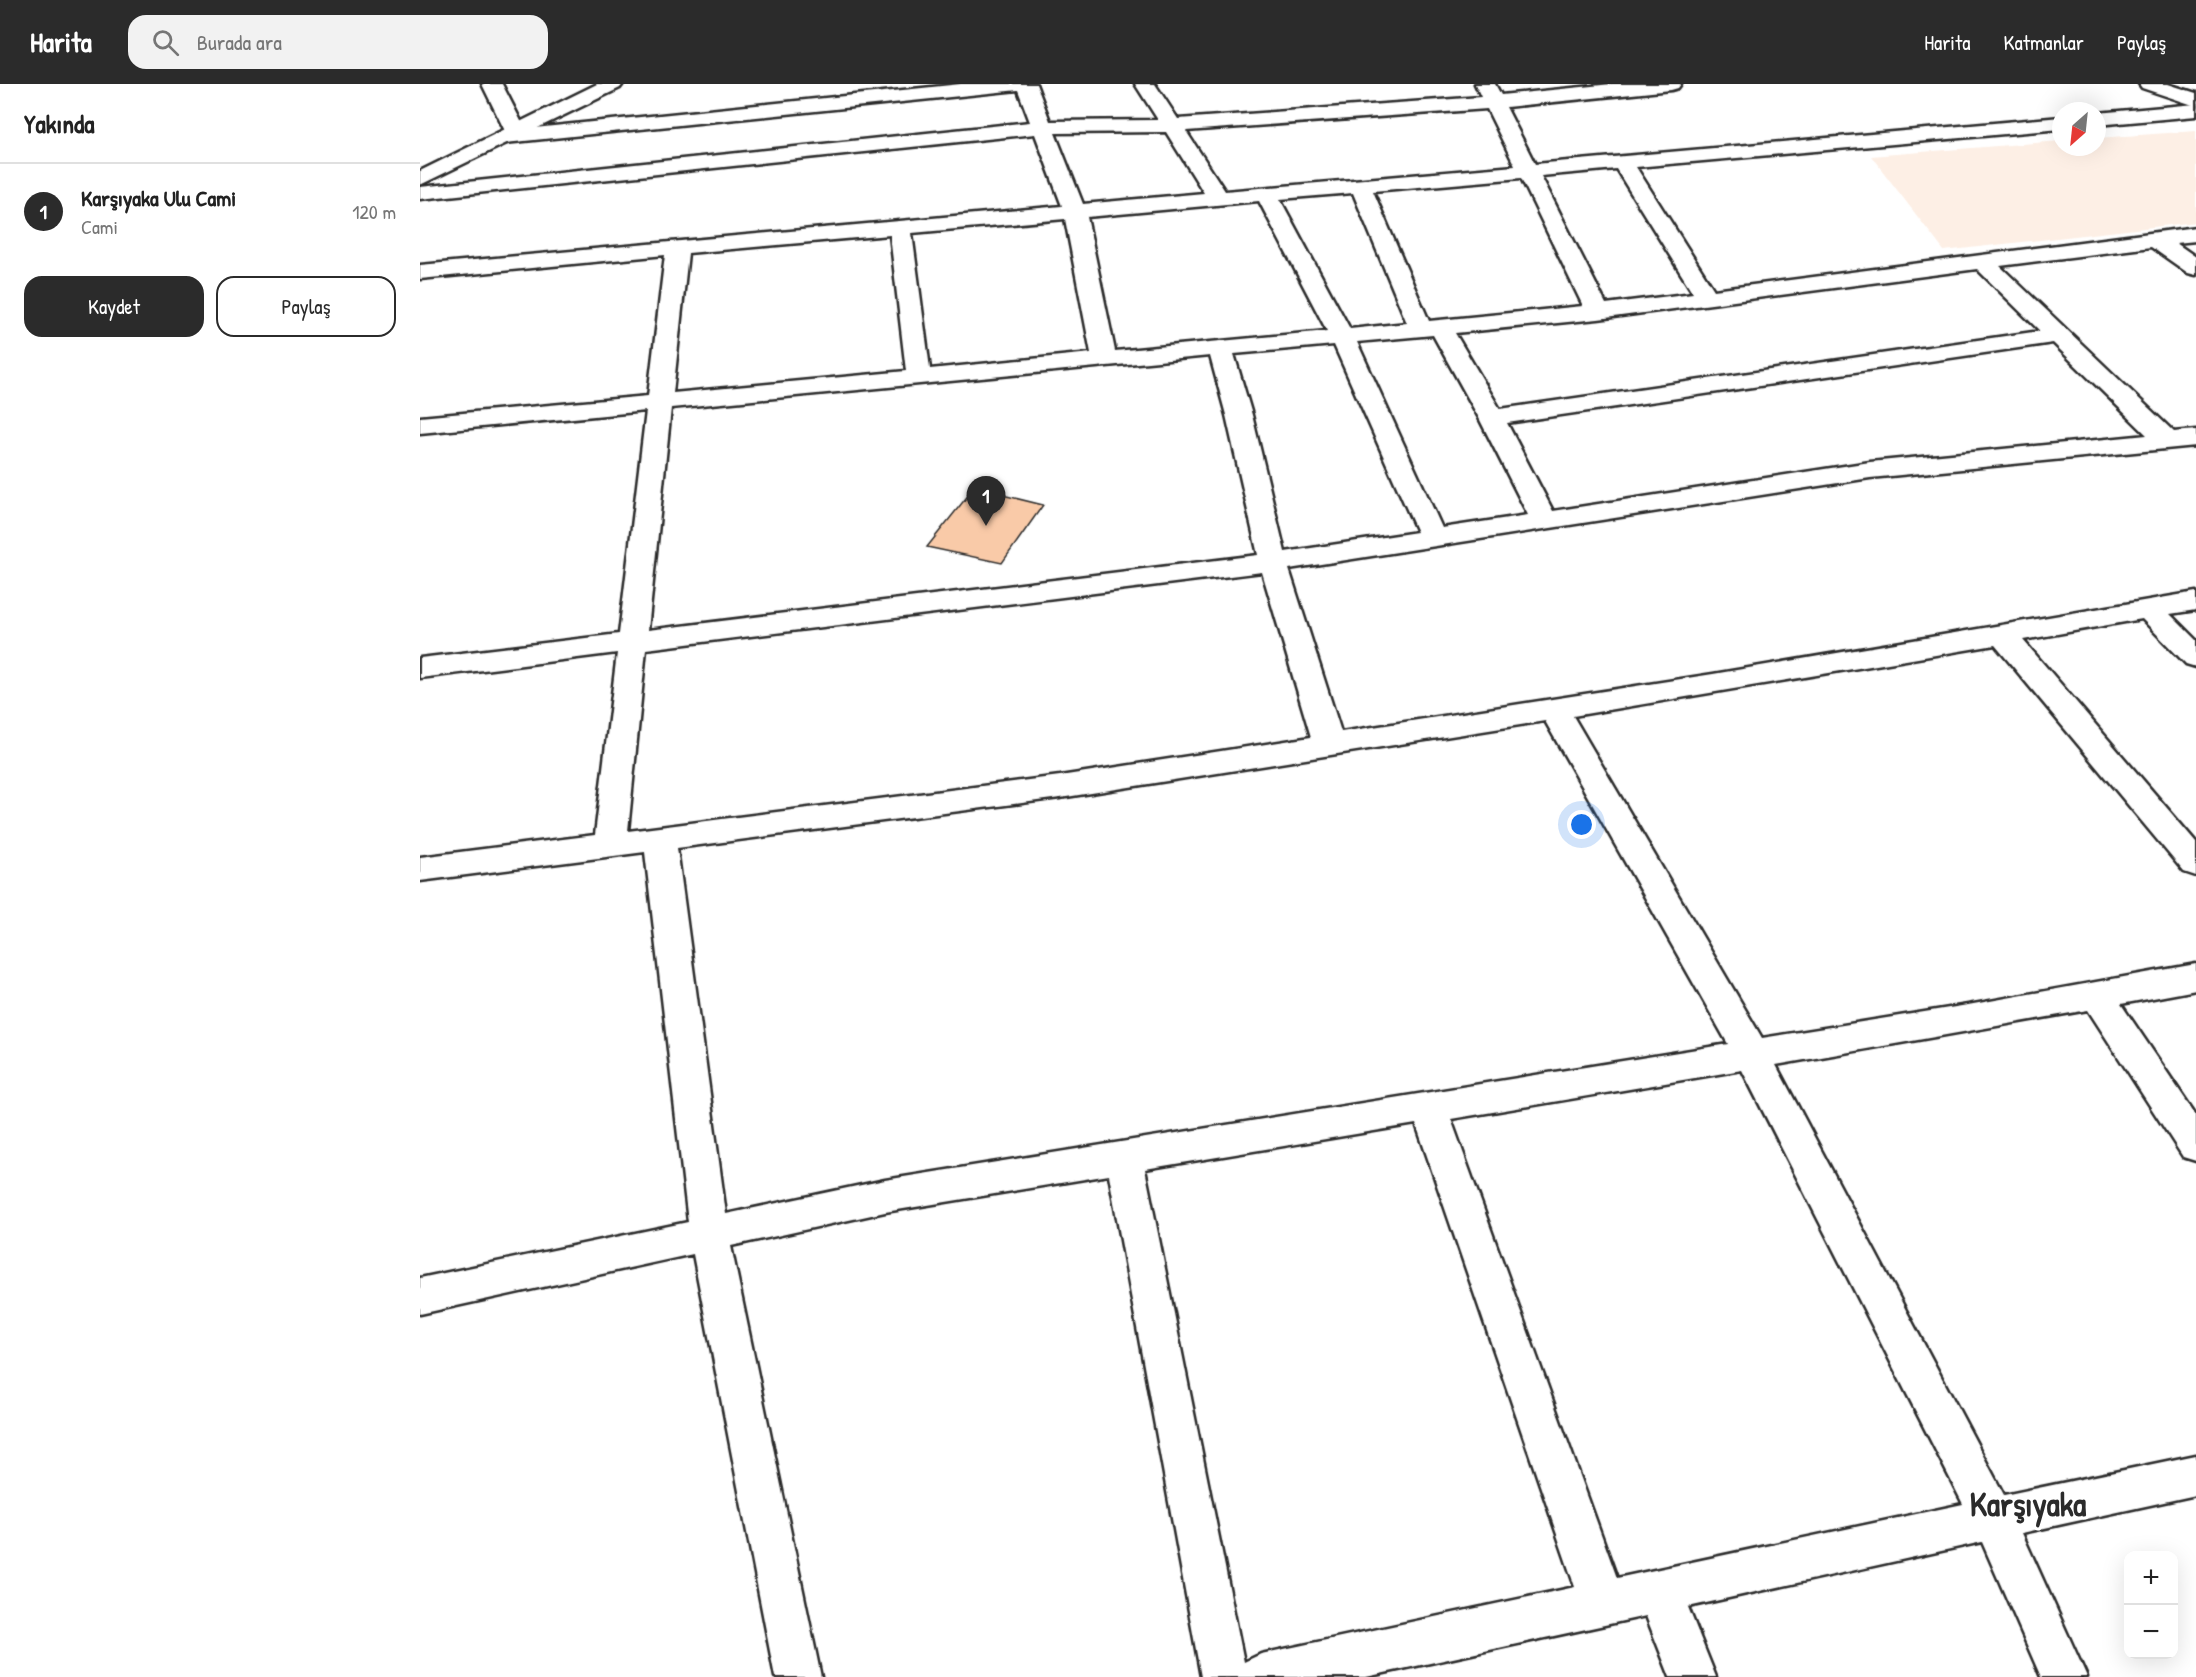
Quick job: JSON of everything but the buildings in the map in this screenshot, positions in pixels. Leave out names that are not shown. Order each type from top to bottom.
[{"type":"street","points":[[492,84],[511,134]]},
{"type":"street","points":[[420,179],[613,84]]},
{"type":"street","points":[[511,134],[1019,84]]},
{"type":"street","points":[[1026,84],[1076,212],[1104,359]]},
{"type":"street","points":[[1145,84],[1219,199]]},
{"type":"street","points":[[420,193],[1043,127],[1173,126],[1490,93],[1671,84]]},
{"type":"street","points":[[2150,84],[2196,100]]},
{"type":"street","points":[[1490,93],[1598,312]]},
{"type":"street","points":[[2106,118],[2196,110]]},
{"type":"street","points":[[420,272],[2052,124]]},
{"type":"street","points":[[1623,163],[1707,297]]},
{"type":"street","points":[[1361,187],[1430,328],[1492,418],[1544,521]]},
{"type":"street","points":[[1267,195],[1342,336],[1433,538]]},
{"type":"street","points":[[900,227],[920,377]]},
{"type":"street","points":[[420,425],[1598,312],[2196,234]]},
{"type":"street","points":[[2155,239],[2196,268]]},
{"type":"street","points":[[610,844],[662,402],[677,247]]},
{"type":"street","points":[[1982,262],[2168,441]]},
{"type":"street","points":[[1492,418],[2059,335]]},
{"type":"street","points":[[1221,348],[1273,562],[1329,744]]},
{"type":"street","points":[[420,668],[1273,562],[1869,470],[2196,438]]},
{"type":"street","points":[[420,869],[1060,787],[1554,709],[2196,601]]},
{"type":"street","points":[[2148,609],[2196,657]]},
{"type":"street","points":[[2002,634],[2196,864]]},
{"type":"street","points":[[1554,709],[1752,1054],[1993,1518],[2064,1677]]},
{"type":"street","points":[[660,838],[709,1234],[798,1677]]},
{"type":"street","points":[[420,1296],[885,1196],[1752,1054],[2097,996],[2196,977]]},
{"type":"street","points":[[2097,996],[2196,1146]]},
{"type":"street","points":[[1428,1107],[1603,1603]]},
{"type":"street","points":[[1124,1157],[1224,1677]]},
{"type":"street","points":[[1260,1677],[2196,1475]]},
{"type":"street","points":[[1659,1591],[1693,1677]]},
{"type":"shaded area","points":[[2196,131],[2196,222],[1944,251],[1871,156],[2052,142],[2052,156],[2106,156],[2106,137]]},
{"type":"place","name":"Karşıyaka Ulu Cami","points":[[986,526]]},
{"type":"district","name":"Karşıyaka","points":[[2028,1504]]}]
